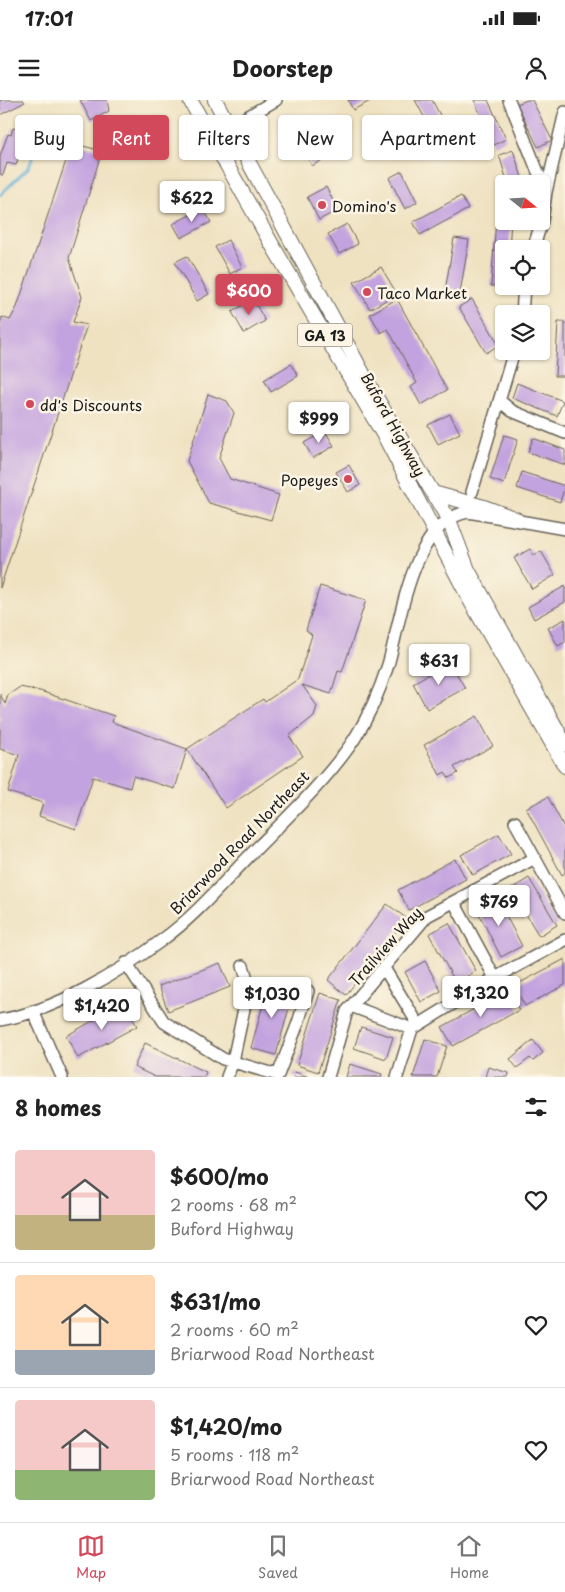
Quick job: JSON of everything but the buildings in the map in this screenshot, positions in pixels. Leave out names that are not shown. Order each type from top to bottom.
[{"type":"main road","name":"Buford Highway","points":[[190,100],[199,115]]},
{"type":"main road","name":"Buford Highway","points":[[215,100],[223,115]]},
{"type":"main road","name":"Buford Highway","points":[[226,160],[271,243],[386,439],[470,600],[565,766]]},
{"type":"main road","name":"Buford Highway","points":[[247,160],[373,392],[449,520],[468,570],[565,744]]},
{"type":"main road","points":[[433,493],[484,506],[516,519]]},
{"type":"street","points":[[250,115],[276,100]]},
{"type":"street","points":[[509,100],[539,175]]},
{"type":"street","points":[[550,175],[565,112]]},
{"type":"street","points":[[472,492],[511,360]]},
{"type":"street","points":[[500,400],[512,411],[565,433]]},
{"type":"street","name":"Briarwood Road Northeast","points":[[0,1020],[33,1011],[74,994],[163,940],[291,814],[355,738],[374,701],[387,667],[418,558],[435,533],[449,520],[468,512],[565,529]]},
{"type":"street","points":[[514,822],[565,913]]},
{"type":"street","name":"Trailview Way","points":[[328,1077],[347,1011],[427,916],[535,858]]},
{"type":"street","points":[[454,902],[495,978]]},
{"type":"street","points":[[397,1077],[415,1027],[495,978],[565,940]]},
{"type":"street","points":[[126,963],[164,1022],[223,1059],[278,1075],[308,991]]},
{"type":"street","points":[[226,1077],[233,1061],[249,985],[243,966]]},
{"type":"street","points":[[384,968],[415,1027]]},
{"type":"street","points":[[351,1006],[415,1027]]},
{"type":"street","points":[[33,1011],[62,1077]]},
{"type":"waterway","points":[[0,195],[29,167],[31,160]]},
{"type":"place","name":"Domino's","points":[[322,205]]},
{"type":"place","name":"Taco Market","points":[[367,292]]},
{"type":"place","name":"dd's Discounts","points":[[30,404]]},
{"type":"place","name":"Popeyes","points":[[348,479]]}]
